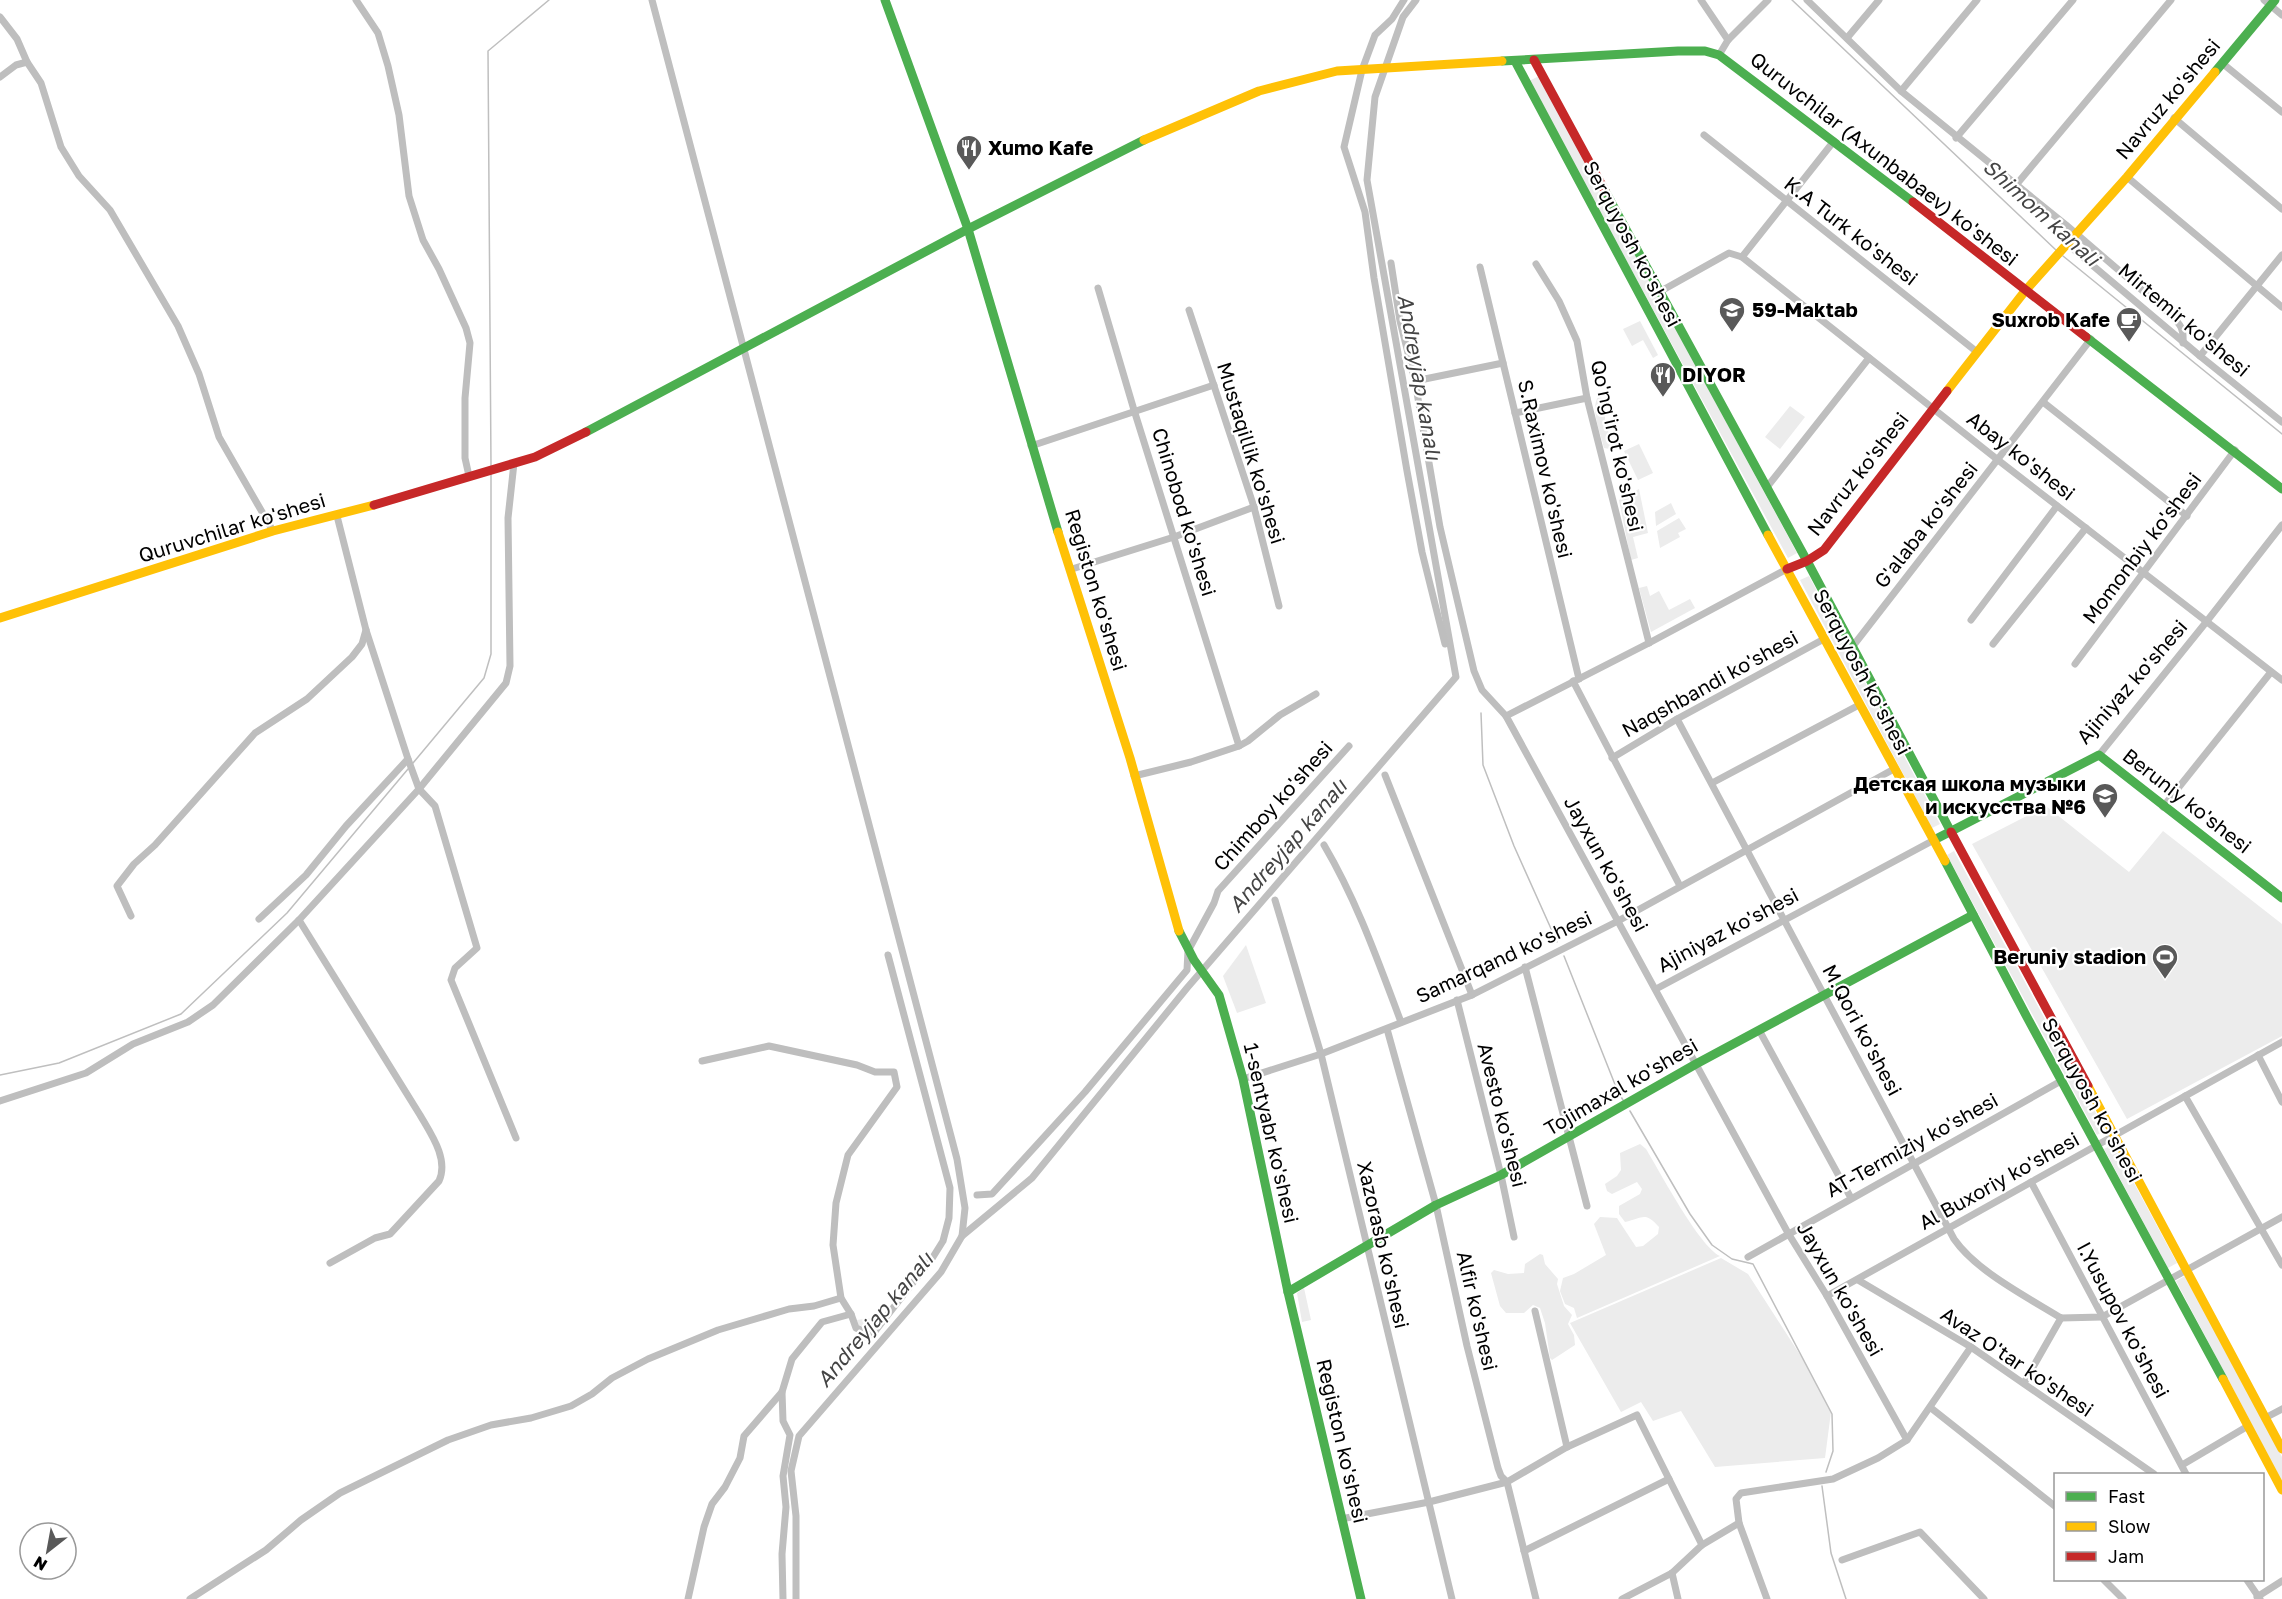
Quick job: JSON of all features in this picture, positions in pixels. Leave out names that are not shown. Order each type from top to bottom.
[{"type":"street","points":[[356,0],[378,33],[388,66],[399,115],[409,196],[423,240],[452,298],[470,343],[465,410],[465,458],[472,475]]},
{"type":"street","name":"Registon ko'shesi","points":[[885,0],[968,229],[1031,446],[1072,569],[1178,929],[1191,955]]},
{"type":"street","points":[[1404,0],[1392,19],[1376,35],[1362,70],[1344,147],[1365,212],[1415,518],[1445,644]]},
{"type":"street","points":[[1701,0],[1728,40]]},
{"type":"street","points":[[1719,55],[1728,40],[1768,0]]},
{"type":"street","points":[[1807,0],[1901,91],[2075,233],[2181,325],[2184,331],[2183,343]]},
{"type":"street","points":[[1847,38],[1879,0]]},
{"type":"street","points":[[1901,91],[1977,0]]},
{"type":"street","points":[[1956,138],[2073,0]]},
{"type":"street","points":[[2016,185],[2171,0]]},
{"type":"street","points":[[2270,2],[2282,15]]},
{"type":"street","name":"Navruz ko'shesi","points":[[1506,716],[1808,561],[1824,550],[2025,291],[2064,244],[2127,177],[2270,2]]},
{"type":"street","points":[[0,17],[17,39],[27,62],[41,83],[61,147],[79,176],[110,210],[178,327],[199,374],[219,437],[273,531]]},
{"type":"street","name":"Quruvchilar (Axunbabaev) ko'shesi","points":[[968,229],[1159,132],[1249,95],[1336,71],[1705,51],[1719,55],[1834,141],[2025,291],[2235,450],[2282,489]]},
{"type":"street","name":"Serquyosh ko'shesi","points":[[1534,60],[1808,561],[1950,831],[2282,1449]]},
{"type":"street","name":"Serquyosh ko'shesi","points":[[1515,61],[2282,1490]]},
{"type":"street","points":[[0,76],[16,65],[27,62]]},
{"type":"street","points":[[2222,63],[2282,112]]},
{"type":"street","points":[[2174,118],[2282,209]]},
{"type":"street","name":"K.A Turk ko'shesi","points":[[1704,135],[1977,352]]},
{"type":"street","points":[[1660,291],[1729,254],[1742,257],[1834,141]]},
{"type":"street","points":[[2127,177],[2282,308]]},
{"type":"street","name":"Quruvchilar ko'shesi","points":[[0,618],[273,531],[336,516],[535,457],[968,229]]},
{"type":"street","name":"Mirtemir ko'shesi","points":[[2064,244],[2282,422]]},
{"type":"street","points":[[2200,357],[2282,255]]},
{"type":"street","name":"Abay ko'shesi","points":[[1742,257],[2056,506],[2282,680]]},
{"type":"street","name":"Jayxun ko'shesi","points":[[1391,263],[1400,321],[1415,381],[1440,527],[1474,671],[1482,690],[1506,716],[1788,1233],[1827,1296],[1908,1440]]},
{"type":"street","name":"Qo'ng'irot ko'shesi","points":[[1536,264],[1559,301],[1577,341],[1587,398],[1649,643]]},
{"type":"street","name":"S.Raximov ko'shesi","points":[[1480,267],[1576,680],[1612,758],[1680,886]]},
{"type":"street","name":"Chinobod ko'shesi","points":[[1098,288],[1239,746]]},
{"type":"street","name":"Mustaqillik ko'shesi","points":[[1189,310],[1254,507],[1279,606]]},
{"type":"street","name":"G'alaba ko'shesi","points":[[1853,646],[2091,339]]},
{"type":"street","points":[[1767,487],[1869,358]]},
{"type":"street","points":[[1415,381],[1503,363]]},
{"type":"street","points":[[1031,446],[1214,385]]},
{"type":"street","points":[[1515,413],[1587,398]]},
{"type":"street","points":[[2043,402],[2187,516]]},
{"type":"street","name":"Momonbiy ko'shesi","points":[[2075,664],[2235,450]]},
{"type":"street","points":[[0,1101],[86,1073],[133,1044],[188,1022],[213,1005],[299,920],[420,789],[507,683],[510,666],[508,518],[514,464]]},
{"type":"street","points":[[1971,620],[2056,506]]},
{"type":"street","points":[[1072,569],[1174,537],[1254,507]]},
{"type":"street","points":[[336,516],[366,630],[408,759],[420,789],[435,806],[477,948],[455,968],[451,980],[516,1138]]},
{"type":"street","name":"Ajiniyaz ko'shesi","points":[[1656,989],[1950,831],[2098,755],[2282,525]]},
{"type":"street","points":[[1993,644],[2086,528]]},
{"type":"street","points":[[131,916],[117,886],[134,864],[155,845],[255,733],[307,699],[352,657],[362,644],[366,630]]},
{"type":"street","name":"Naqshbandi ko'shesi","points":[[1612,758],[1677,719],[1824,639]]},
{"type":"street","points":[[2163,807],[2271,672]]},
{"type":"street","points":[[1134,776],[1191,762],[1239,746],[1280,715],[1316,694]]},
{"type":"street","points":[[1712,783],[1859,705]]},
{"type":"street","name":"M.Qori ko'shesi","points":[[1677,719],[1962,1251],[1977,1264],[2061,1318]]},
{"type":"street","name":"Chimboy ko'shesi","points":[[977,1195],[992,1194],[1085,1092],[1187,970],[1218,891],[1349,746]]},
{"type":"street","name":"Beruniy ko'shesi","points":[[2098,755],[2282,898]]},
{"type":"street","points":[[260,919],[306,875],[346,826],[408,759]]},
{"type":"street","name":"Samarqand ko'shesi","points":[[1243,1079],[1321,1054],[1472,995],[1618,921],[1894,769]]},
{"type":"street","points":[[1385,775],[1472,995]]},
{"type":"street","points":[[1324,845],[1345,880],[1362,917],[1401,1022]]},
{"type":"street","name":"Xazorasb ko'shesi","points":[[1275,900],[1321,1054],[1452,1599]]},
{"type":"street","name":"Tojimaxal ko'shesi","points":[[1288,1292],[1436,1205],[1501,1175],[1696,1064],[1972,915]]},
{"type":"street","points":[[299,920],[420,1115],[435,1142],[443,1165],[439,1181],[390,1234],[375,1238],[330,1263]]},
{"type":"street","points":[[702,1061],[769,1046],[857,1065],[875,1072],[894,1072],[897,1087],[849,1155],[836,1203],[833,1245],[841,1298],[856,1328],[872,1335],[933,1257],[944,1240],[949,1218],[950,1188],[888,955]]},
{"type":"street","name":"1-sentyabr ko'shesi","points":[[1191,955],[1219,995],[1243,1079],[1288,1292]]},
{"type":"street","points":[[1525,967],[1587,1206]]},
{"type":"street","name":"Avesto ko'shesi","points":[[1457,1000],[1501,1175],[1514,1237]]},
{"type":"street","name":"Alfir ko'shesi","points":[[1387,1029],[1436,1205],[1467,1346],[1498,1468],[1507,1482],[1536,1599]]},
{"type":"street","points":[[1759,1030],[1851,1198]]},
{"type":"street","name":"Al Buxoriy ko'shesi","points":[[1827,1296],[2282,1042]]},
{"type":"street","points":[[2258,1055],[2282,1102]]},
{"type":"street","name":"AT-Termiziy ko'shesi","points":[[1748,1257],[2061,1081]]},
{"type":"street","points":[[2185,1096],[2282,1265]]},
{"type":"street","name":"I.Yusupov ko'shesi","points":[[2031,1182],[2186,1473]]},
{"type":"street","points":[[2024,1383],[2061,1318],[2102,1317],[2282,1217]]},
{"type":"street","name":"Avaz O'tar ko'shesi","points":[[1858,1280],[1971,1347],[2153,1473]]},
{"type":"street","name":"Registon ko'shesi","points":[[1288,1292],[1361,1599]]},
{"type":"street","points":[[190,1599],[266,1550],[301,1520],[340,1493],[448,1440],[491,1425],[531,1418],[571,1406],[592,1394],[612,1378],[648,1359],[718,1330],[789,1309],[814,1306],[841,1298]]},
{"type":"street","points":[[1535,1311],[1567,1447]]},
{"type":"street","points":[[783,1599],[782,1554],[786,1507],[783,1476],[790,1435],[783,1421],[782,1392],[792,1359],[822,1322],[851,1314]]},
{"type":"street","points":[[1767,1599],[1739,1523],[1736,1499],[1742,1493],[1750,1490],[1833,1479],[1878,1458],[1908,1440],[1971,1347]]},
{"type":"street","points":[[688,1599],[698,1551],[712,1504],[725,1487],[740,1458],[744,1436],[782,1392]]},
{"type":"street","points":[[1931,1408],[2054,1506]]},
{"type":"street","points":[[2265,1418],[2282,1409]]},
{"type":"street","points":[[1341,1519],[1429,1502],[1507,1482],[1567,1447],[1637,1414],[1702,1545]]},
{"type":"street","points":[[2182,1465],[2248,1426]]},
{"type":"street","points":[[1524,1551],[1669,1479]]},
{"type":"street","points":[[1622,1599],[1672,1573],[1702,1545],[1739,1523]]},
{"type":"street","points":[[1842,1560],[1920,1532],[1984,1599]]},
{"type":"street","points":[[1672,1573],[1678,1599]]},
{"type":"street","points":[[2105,1581],[2123,1599]]},
{"type":"street","points":[[2248,1581],[2259,1598],[2282,1581]]},
{"type":"shaded area","points":[[1539,76],[1797,553],[1788,558],[1529,81]]},
{"type":"shaded area","points":[[1640,321],[1658,355],[1653,358],[1643,340],[1632,346],[1623,329]]},
{"type":"shaded area","points":[[1598,397],[1602,398],[1605,405],[1605,422],[1612,442],[1610,449],[1604,448],[1597,422],[1595,408]]},
{"type":"shaded area","points":[[1790,406],[1805,417],[1780,449],[1765,437]]},
{"type":"shaded area","points":[[1639,444],[1653,473],[1638,480],[1624,451]]},
{"type":"shaded area","points":[[1639,489],[1648,533],[1633,537],[1638,558],[1631,560],[1619,500]]},
{"type":"shaded area","points":[[1671,503],[1676,514],[1656,526],[1655,512]]},
{"type":"shaded area","points":[[1679,518],[1686,529],[1678,533],[1680,537],[1660,548],[1657,531]]},
{"type":"shaded area","points":[[1809,576],[1940,824],[1932,828],[1800,580]]},
{"type":"shaded area","points":[[1647,586],[1650,596],[1659,591],[1669,610],[1690,599],[1695,608],[1651,632],[1639,588]]},
{"type":"shaded area","name":"Beruniy stadion","points":[[2046,806],[2129,872],[2163,831],[2282,924],[2282,1036],[2127,1119],[1972,844]]},
{"type":"shaded area","points":[[1954,851],[2105,1130],[2097,1135],[1947,855]]},
{"type":"shaded area","points":[[1246,945],[1266,1003],[1237,1013],[1223,976]]},
{"type":"shaded area","points":[[1640,1144],[1646,1149],[1691,1224],[1711,1249],[1720,1256],[1577,1318],[1574,1308],[1565,1304],[1560,1291],[1563,1278],[1606,1255],[1594,1224],[1600,1217],[1617,1218],[1636,1247],[1643,1246],[1658,1234],[1659,1227],[1647,1217],[1625,1222],[1619,1214],[1619,1206],[1640,1194],[1642,1189],[1637,1182],[1612,1194],[1607,1191],[1605,1184],[1617,1176],[1621,1170],[1620,1153]]},
{"type":"shaded area","points":[[2113,1144],[2177,1263],[2168,1268],[2104,1149]]},
{"type":"shaded area","points":[[1540,1254],[1543,1255],[1545,1264],[1558,1279],[1557,1284],[1564,1306],[1572,1315],[1568,1324],[1574,1335],[1575,1345],[1552,1360],[1540,1308],[1533,1305],[1524,1313],[1506,1313],[1500,1306],[1491,1273],[1494,1270],[1508,1274],[1524,1273],[1525,1264]]},
{"type":"shaded area","points":[[1721,1258],[1748,1274],[1804,1361],[1831,1412],[1825,1458],[1715,1467],[1681,1411],[1653,1421],[1641,1402],[1621,1412],[1570,1323]]},
{"type":"shaded area","points":[[2185,1276],[2282,1457],[2282,1481],[2176,1281]]},
{"type":"shaded area","points":[[1304,1288],[1311,1320],[1302,1322],[1297,1293]]},
{"type":"shaded area","points":[[884,1316],[862,1345],[857,1320]]},
{"type":"waterway","points":[[491,466],[488,51],[549,0]]},
{"type":"waterway","points":[[652,0],[957,1159],[965,1208],[962,1236]]},
{"type":"waterway","name":"Andreyjap kanalı","points":[[796,1599],[796,1516],[791,1471],[799,1436],[941,1272],[962,1236],[1032,1178],[1187,988],[1456,677],[1367,180],[1375,97],[1403,17],[1416,0]]},
{"type":"waterway","name":"Shimom kanali","points":[[1792,0],[2057,251]]},
{"type":"waterway","name":"Shimom kanali","points":[[2063,256],[2282,434]]},
{"type":"waterway","points":[[413,763],[484,678],[491,654],[491,473]]},
{"type":"waterway","points":[[1481,713],[1483,765],[1514,846],[1557,942]]},
{"type":"waterway","points":[[0,1075],[59,1063],[181,1014],[287,913],[408,769]]},
{"type":"waterway","points":[[1564,956],[1623,1100]]},
{"type":"waterway","points":[[1630,1111],[1690,1214],[1712,1245],[1732,1259],[1753,1264],[1832,1414],[1833,1451],[1826,1472]]},
{"type":"waterway","points":[[1822,1486],[1831,1553],[1846,1599]]},
{"type":"traffic: fast","points":[[885,0],[968,229],[1058,532]]},
{"type":"traffic: fast","points":[[2215,72],[2275,0]]},
{"type":"traffic: fast","points":[[1502,61],[1678,51],[1705,51],[1719,55],[1913,202]]},
{"type":"traffic: fast","points":[[1515,61],[1768,535]]},
{"type":"traffic: fast","points":[[586,432],[968,229],[1144,140]]},
{"type":"traffic: fast","points":[[1605,191],[1807,561],[1951,832]]},
{"type":"traffic: fast","points":[[2086,337],[2282,489]]},
{"type":"traffic: fast","points":[[1934,840],[2099,755],[2282,898]]},
{"type":"traffic: fast","points":[[1945,861],[2223,1379]]},
{"type":"traffic: fast","points":[[1288,1292],[1436,1205],[1501,1175],[1696,1064],[1973,915]]},
{"type":"traffic: fast","points":[[1179,931],[1194,960],[1219,995],[1243,1079],[1288,1292],[1361,1599]]},
{"type":"traffic: slow","points":[[1144,140],[1259,91],[1337,71],[1502,61]]},
{"type":"traffic: slow","points":[[1947,391],[2025,291],[2127,177],[2215,72]]},
{"type":"traffic: slow","points":[[0,618],[273,531],[374,505]]},
{"type":"traffic: slow","points":[[1058,532],[1130,758],[1179,931]]},
{"type":"traffic: slow","points":[[1768,535],[1945,861]]},
{"type":"traffic: slow","points":[[2088,1086],[2282,1449]]},
{"type":"traffic: slow","points":[[2223,1379],[2282,1490]]},
{"type":"traffic: jam","points":[[1534,60],[1605,191]]},
{"type":"traffic: jam","points":[[1913,202],[2086,337]]},
{"type":"traffic: jam","points":[[1787,569],[1807,561],[1824,550],[1947,391]]},
{"type":"traffic: jam","points":[[374,505],[535,457],[586,432]]},
{"type":"traffic: jam","points":[[1951,832],[2088,1086]]},
{"type":"place","name":"Xumo Kafe","points":[[969,171]]},
{"type":"place","name":"59-Maktab","points":[[1732,333]]},
{"type":"place","name":"Suxrob Kafe","points":[[2129,343]]},
{"type":"place","name":"DIYOR","points":[[1663,398]]},
{"type":"place","name":"Детская школа музыки и искусства №6","points":[[2105,819]]},
{"type":"place","name":"Beruniy stadion","points":[[2165,980]]}]
